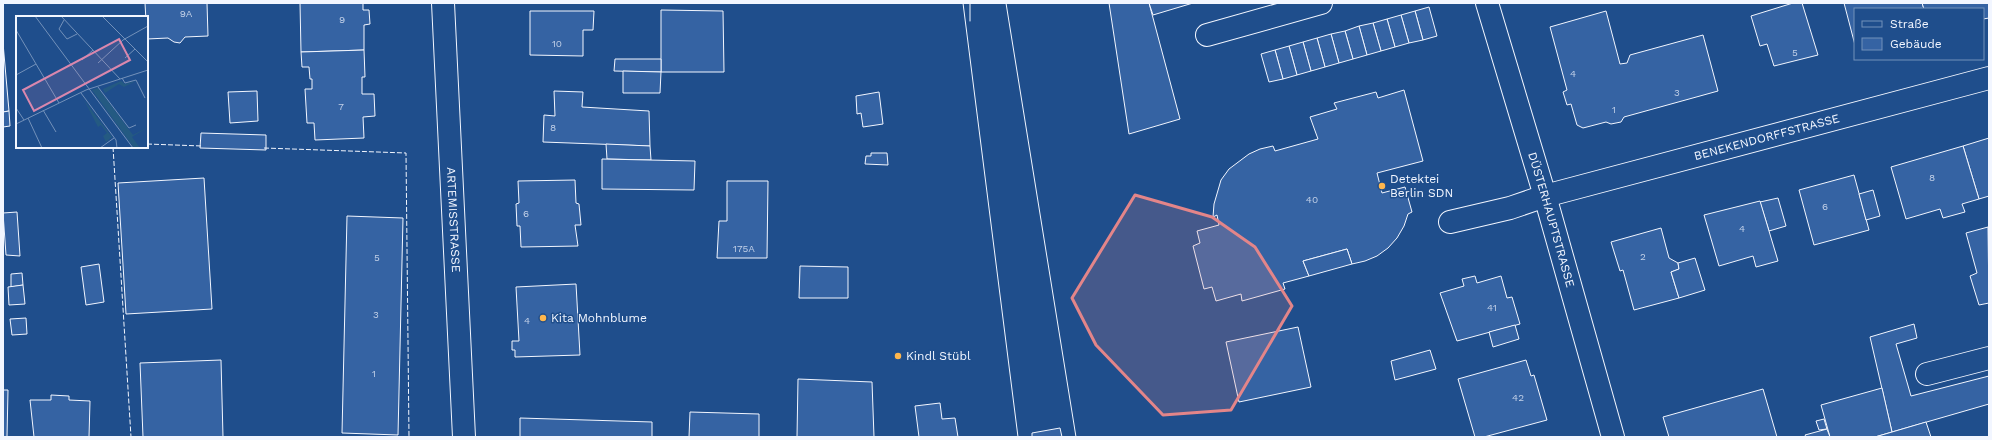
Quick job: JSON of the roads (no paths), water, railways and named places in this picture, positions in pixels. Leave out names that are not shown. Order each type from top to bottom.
[{"type":"street","name":"ARTEMISSTRASSE","points":[[444,3],[464,437]]},
{"type":"street","points":[[1207,35],[1321,3]]},
{"type":"street","name":"DÜSTERHAUPTSTRASSE","points":[[1487,3],[1546,196],[1613,437]]},
{"type":"street","name":"BENEKENDORFFSTRASSE","points":[[1450,222],[1510,208],[1546,196],[1989,78]]},
{"type":"street","points":[[1927,374],[1989,358]]},
{"type":"tram line","points":[[963,3],[1018,437]]},
{"type":"tram line","points":[[970,3],[970,21]]},
{"type":"tram line","points":[[1006,3],[1076,437]]},
{"type":"place","name":"Detektei Berlin SDN","points":[[1382,186]]},
{"type":"place","name":"Kita Mohnblume","points":[[543,318]]},
{"type":"place","name":"Kindl Stübl","points":[[898,356]]}]
